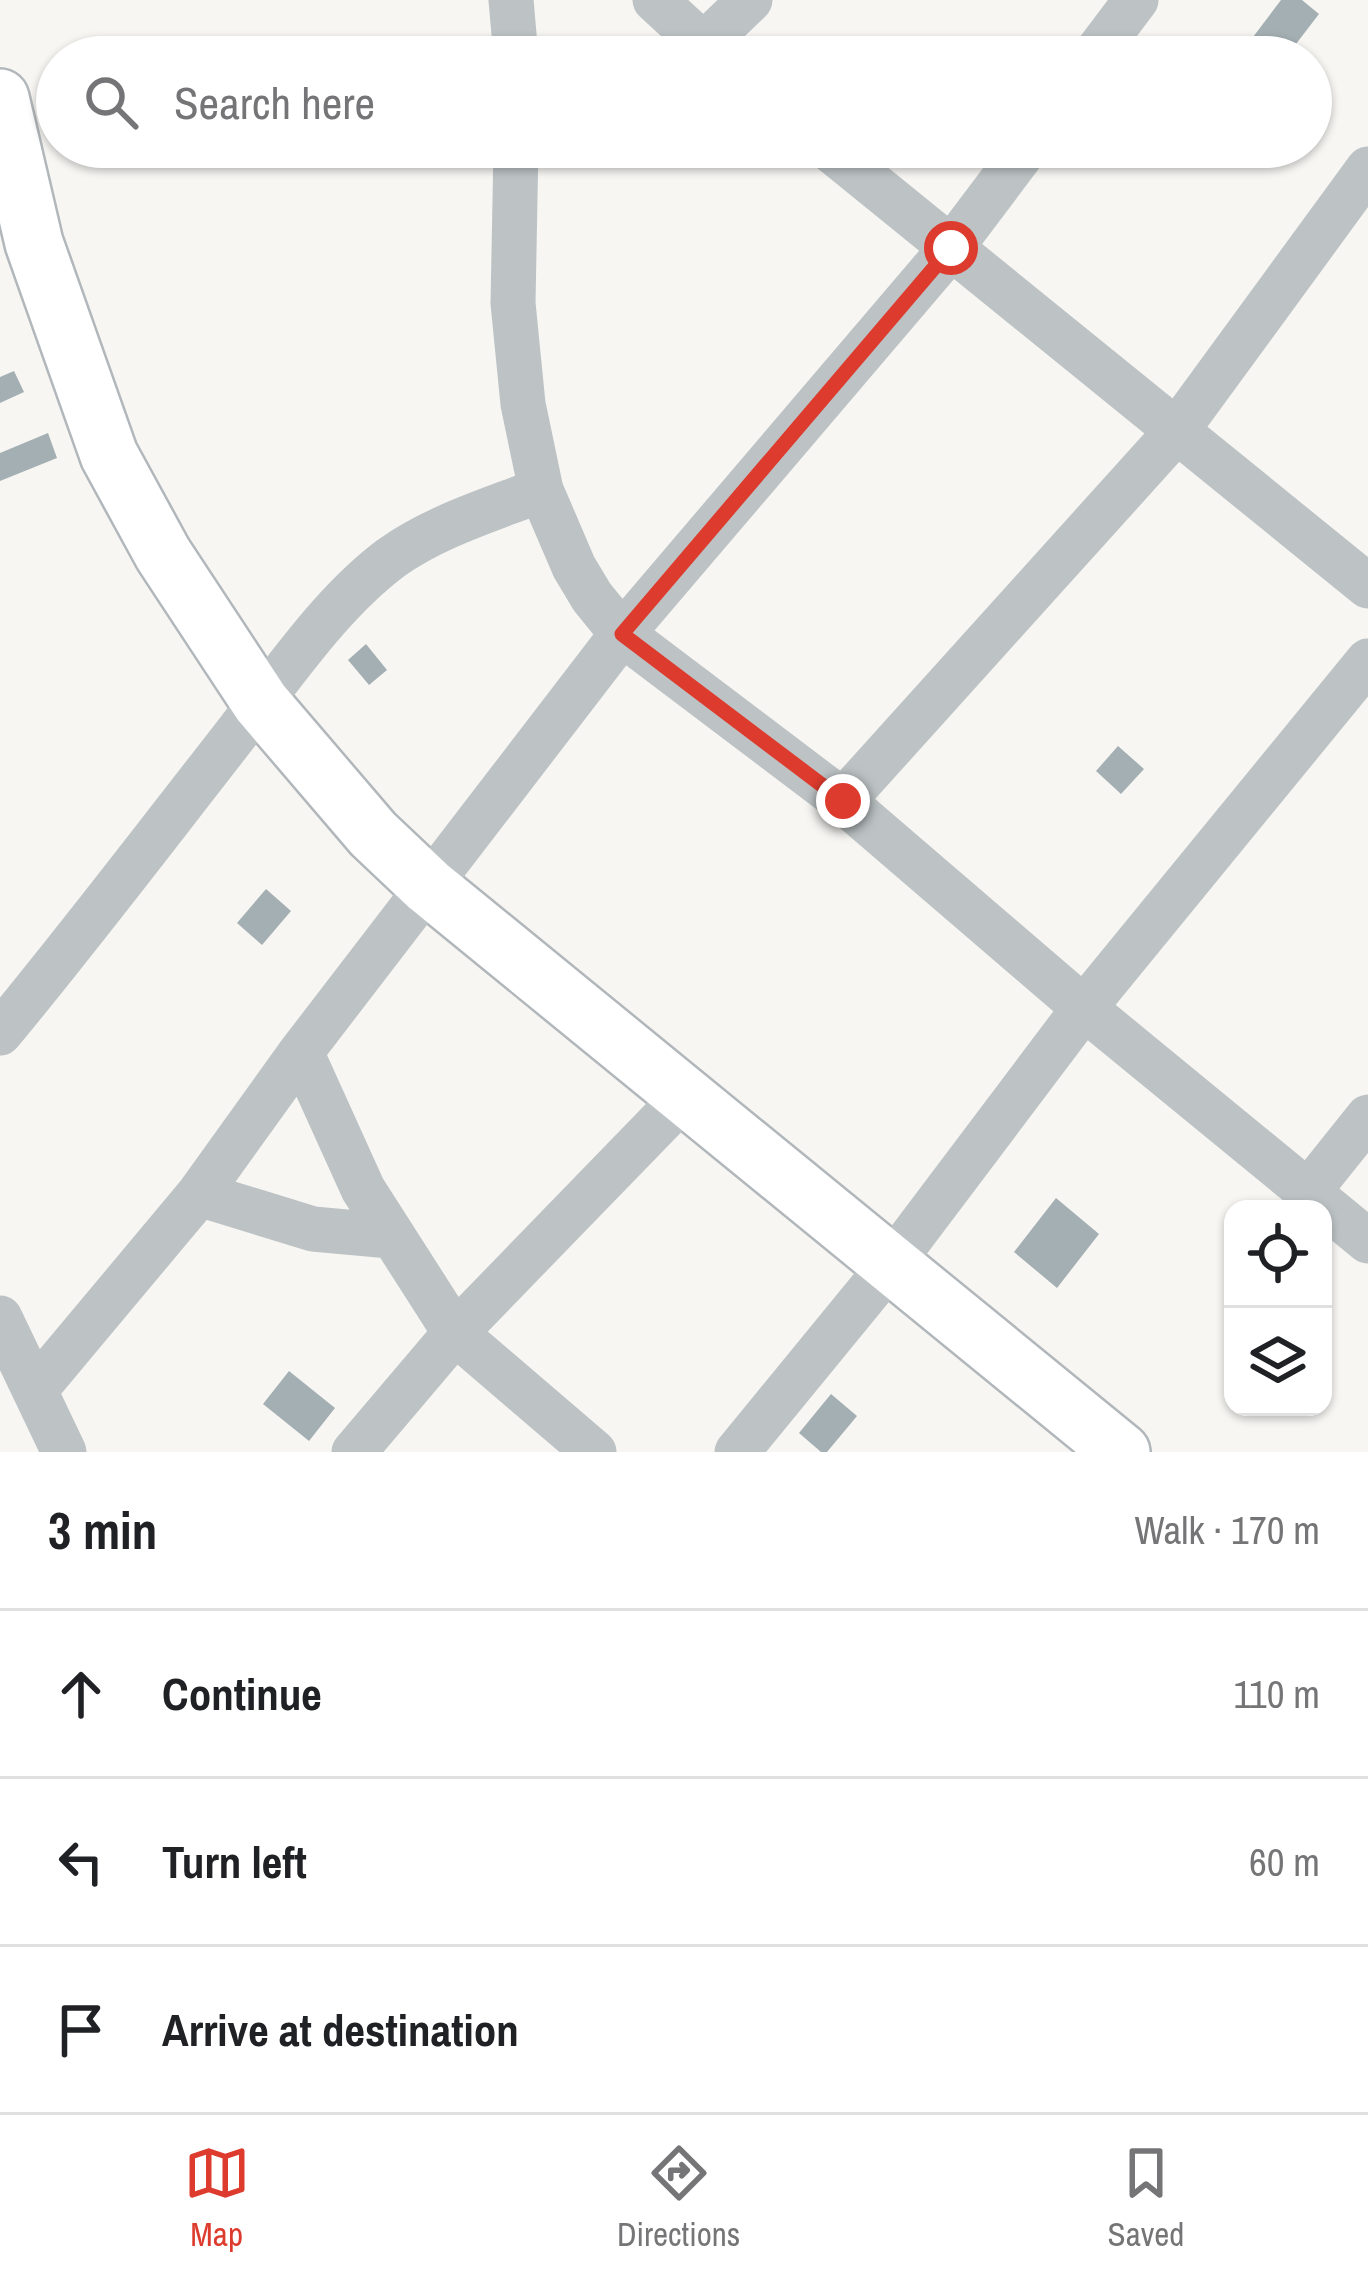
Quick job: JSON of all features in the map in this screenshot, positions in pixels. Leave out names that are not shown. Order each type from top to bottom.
[{"type":"main road","points":[[0,98],[34,244],[109,455],[163,554],[261,703],[373,834],[428,886],[1121,1452]]},
{"type":"street","points":[[511,0],[514,36]]},
{"type":"street","points":[[656,0],[694,36]]},
{"type":"street","points":[[722,36],[750,0]]},
{"type":"street","points":[[1109,36],[1136,0]]},
{"type":"street","points":[[516,168],[513,303],[523,404],[542,490],[592,598],[622,634],[843,801],[1084,1008],[1368,1241]]},
{"type":"street","points":[[853,168],[1368,586]]},
{"type":"street","points":[[35,1390],[200,1194],[301,1052],[622,634],[951,248],[1011,168]]},
{"type":"street","points":[[843,801],[1175,433],[1368,169]]},
{"type":"street","points":[[8,1002],[327,620],[388,560],[427,535],[542,490]]},
{"type":"street","points":[[737,1452],[891,1264],[1084,1008],[1368,661]]},
{"type":"street","points":[[301,1052],[363,1189],[455,1333],[594,1452]]},
{"type":"street","points":[[354,1452],[455,1333],[685,1096]]},
{"type":"street","points":[[1308,1192],[1368,1118]]},
{"type":"street","points":[[200,1194],[313,1229],[390,1236]]},
{"type":"street","points":[[0,1318],[64,1452]]},
{"type":"building","points":[[1281,0],[1302,0],[1319,14],[1302,36],[1254,36]]},
{"type":"building","points":[[14,371],[24,392],[0,403],[0,377]]},
{"type":"building","points":[[48,433],[57,458],[0,481],[0,453]]},
{"type":"building","points":[[366,644],[387,670],[369,685],[348,660]]},
{"type":"building","points":[[1118,746],[1144,769],[1121,794],[1096,771]]},
{"type":"building","points":[[266,889],[291,911],[262,945],[237,923]]},
{"type":"building","points":[[1056,1198],[1099,1234],[1057,1288],[1014,1252]]},
{"type":"building","points":[[289,1371],[335,1408],[309,1441],[263,1404]]},
{"type":"building","points":[[831,1394],[857,1416],[827,1452],[821,1452],[799,1433]]},
{"type":"route","points":[[843,801],[622,634],[951,248]]}]
